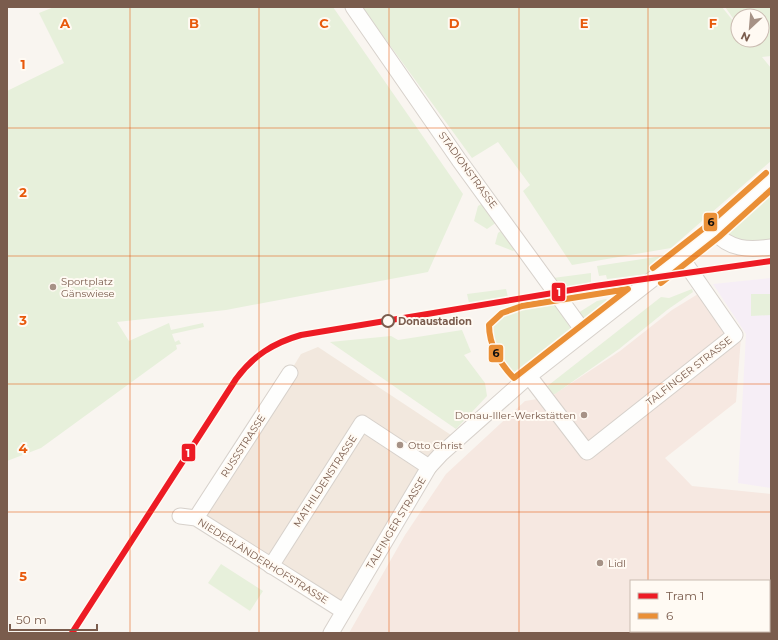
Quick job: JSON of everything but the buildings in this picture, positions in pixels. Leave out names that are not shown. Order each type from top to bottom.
[{"type":"street","name":"STADIONSTRASSE","points":[[353,7],[459,160],[584,332]]},
{"type":"street","points":[[681,257],[714,231],[771,179]]},
{"type":"street","points":[[714,231],[721,240],[734,246],[749,249],[771,247]]},
{"type":"street","name":"TALFINGER STRASSE","points":[[331,633],[429,467],[471,426],[529,376],[681,257],[735,335],[587,452],[529,376]]},
{"type":"street","name":"RUSSSTRASSE","points":[[196,518],[290,373]]},
{"type":"street","name":"MATHILDENSTRASSE","points":[[271,566],[362,423],[429,467]]},
{"type":"street","name":"NIEDERLÄNDERHOFSTRASSE","points":[[180,516],[196,518],[343,611]]},
{"type":"shaded area","points":[[771,278],[771,488],[738,483],[746,334],[713,284]]},
{"type":"shaded area","points":[[698,294],[741,337],[736,402],[665,458],[692,486],[771,494],[771,616],[770,580],[630,580],[630,632],[677,632],[349,633],[405,535],[446,474],[525,401],[550,397],[620,351],[672,310]]},
{"type":"shaded area","points":[[318,347],[451,435],[425,461],[337,611],[198,523],[301,354]]},
{"type":"green space","points":[[54,7],[333,7],[463,194],[428,272],[226,310],[117,322],[129,341],[169,323],[171,330],[203,323],[204,327],[172,334],[175,342],[179,340],[181,344],[176,345],[177,349],[41,448],[7,461],[7,91],[64,63],[39,13]]},
{"type":"green space","points":[[362,7],[722,7],[730,17],[730,48],[770,48],[770,8],[730,8],[730,14],[725,7],[771,7],[771,56],[762,57],[771,68],[771,161],[671,248],[572,265],[523,191],[530,185],[498,142],[472,158]]},
{"type":"green space","points":[[771,179],[771,247],[758,249],[714,231]]},
{"type":"green space","points":[[483,203],[497,222],[487,229],[474,221],[478,206]]},
{"type":"green space","points":[[502,230],[516,249],[513,251],[495,244],[498,233]]},
{"type":"green space","points":[[675,254],[647,274],[607,279],[606,275],[599,276],[597,266]]},
{"type":"green space","points":[[591,273],[591,282],[562,289],[553,278]]},
{"type":"green space","points":[[506,289],[508,297],[469,303],[467,294]]},
{"type":"green space","points":[[692,289],[693,292],[667,310],[619,349],[555,394],[551,394],[545,388],[661,297],[669,298]]},
{"type":"green space","points":[[751,294],[771,294],[771,315],[751,316]]},
{"type":"green space","points":[[606,299],[610,303],[586,323],[578,313],[597,301]]},
{"type":"green space","points":[[556,304],[571,329],[514,377],[506,372],[495,357],[492,347],[492,328],[497,320],[504,314],[516,309]]},
{"type":"green space","points":[[462,330],[471,352],[464,355],[485,383],[487,396],[456,429],[330,342],[391,336],[398,340]]},
{"type":"green space","points":[[221,564],[263,591],[250,611],[208,583]]},
{"type":"tram line","name":"1","points":[[72,633],[236,379],[249,364],[264,351],[273,346],[301,335],[595,286],[771,261]]},
{"type":"transit line","name":"6","points":[[653,268],[704,228],[766,173]]},
{"type":"transit line","name":"6","points":[[661,283],[719,237],[771,190]]},
{"type":"transit line","name":"6","points":[[628,289],[514,378],[504,367],[496,354],[491,340],[489,325],[502,313],[522,306],[628,289]]},
{"type":"place","name":"Sportplatz Gänswiese","points":[[53,287]]},
{"type":"place","name":"Donaustadion","points":[[388,321]]},
{"type":"place","name":"Donau-Iller-Werkstätten","points":[[584,415]]},
{"type":"place","name":"Otto Christ","points":[[400,445]]},
{"type":"place","name":"Lidl","points":[[600,563]]}]
